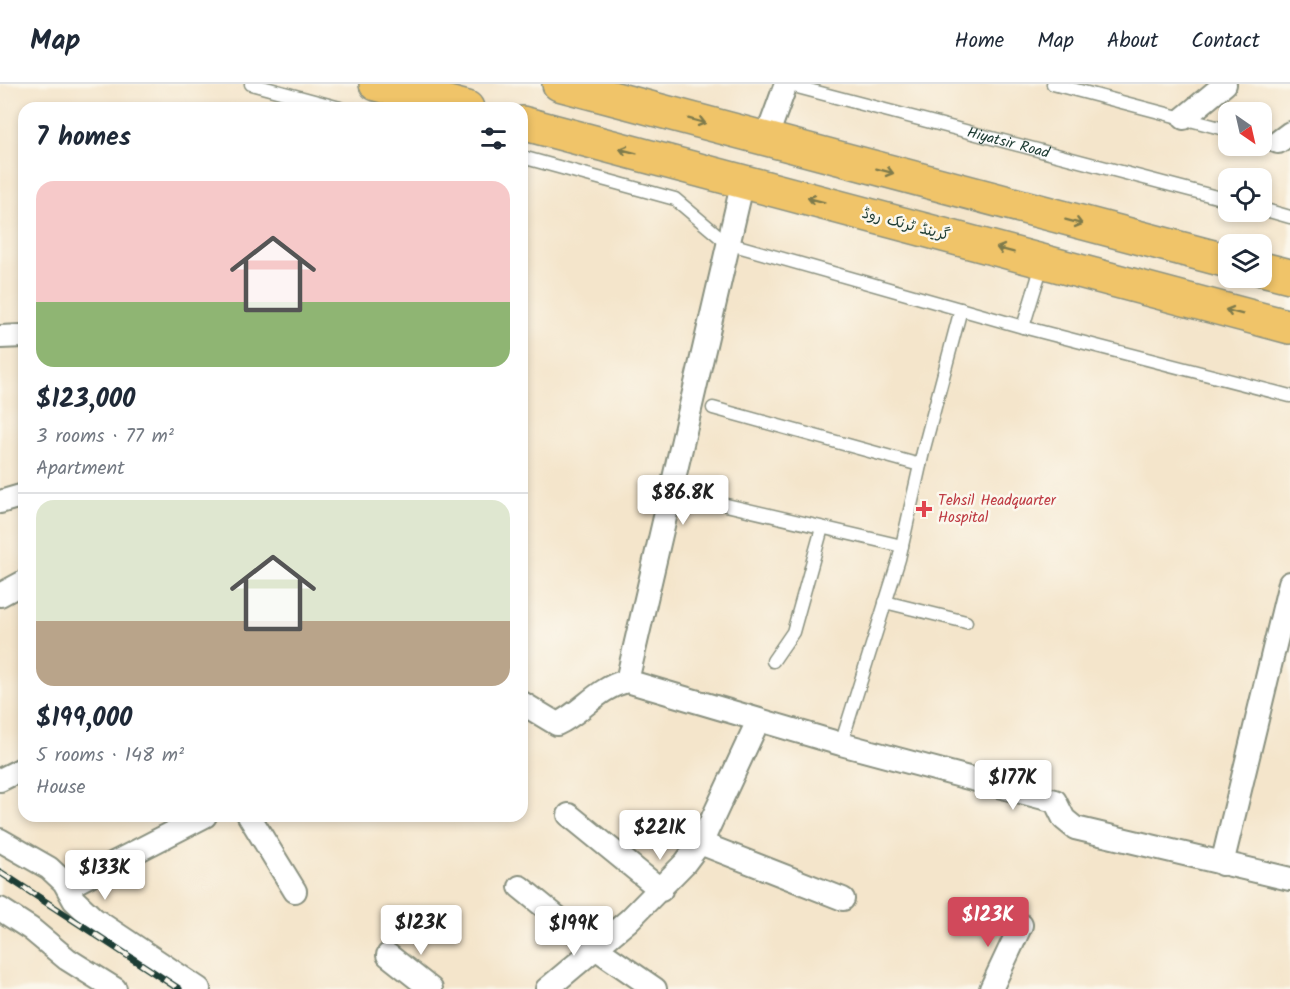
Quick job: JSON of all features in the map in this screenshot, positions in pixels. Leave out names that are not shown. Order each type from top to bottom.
[{"type":"highway","points":[[376,84],[444,102]]},
{"type":"highway","points":[[559,84],[1218,258]]},
{"type":"highway","name":"گرینڈ ٹرنک روڈ","points":[[528,125],[1290,327]]},
{"type":"highway","points":[[1272,272],[1290,276]]},
{"type":"street","points":[[766,139],[786,84]]},
{"type":"street","points":[[1184,118],[1225,84]]},
{"type":"street","points":[[627,681],[743,181]]},
{"type":"street","points":[[0,337],[18,336]]},
{"type":"street","points":[[0,502],[18,497]]},
{"type":"street","points":[[1222,864],[1290,584]]},
{"type":"street","points":[[0,595],[18,585]]},
{"type":"street","points":[[528,707],[556,723],[572,717],[578,708],[605,688],[627,681],[758,721],[1054,801],[1064,819],[1075,828],[1185,852],[1222,864],[1290,879]]},
{"type":"street","points":[[547,989],[661,890],[700,843],[758,721]]},
{"type":"street","points":[[0,780],[18,771]]},
{"type":"street","points":[[569,815],[661,890]]},
{"type":"street","points":[[67,887],[193,822]]},
{"type":"street","points":[[253,822],[295,891]]},
{"type":"street","points":[[0,840],[49,868],[67,887],[74,900],[94,919],[199,989]]},
{"type":"street","points":[[700,843],[843,899]]},
{"type":"street","points":[[520,887],[594,948],[656,989]]},
{"type":"street","points":[[0,909],[31,929],[67,959],[115,989]]},
{"type":"street","points":[[991,989],[1021,925]]},
{"type":"street","points":[[388,955],[431,989]]},
{"type":"lane","points":[[251,84],[318,102]]},
{"type":"lane","name":"Hiyatsir Road","points":[[786,84],[1218,197]]},
{"type":"lane","points":[[1053,84],[1218,126]]},
{"type":"lane","points":[[528,159],[675,198],[727,243],[1023,327],[1290,396]]},
{"type":"lane","points":[[1272,212],[1290,217]]},
{"type":"lane","points":[[1023,327],[1044,261]]},
{"type":"lane","points":[[841,744],[902,546],[920,465],[961,309]]},
{"type":"lane","points":[[713,408],[920,465]]},
{"type":"lane","points":[[692,497],[902,546]]},
{"type":"lane","points":[[773,661],[793,632],[822,528]]},
{"type":"lane","points":[[885,602],[966,622]]},
{"type":"railway","points":[[0,872],[179,989]]},
{"type":"place","name":"Tehsil Headquarter Hospital","points":[[924,509]]}]
